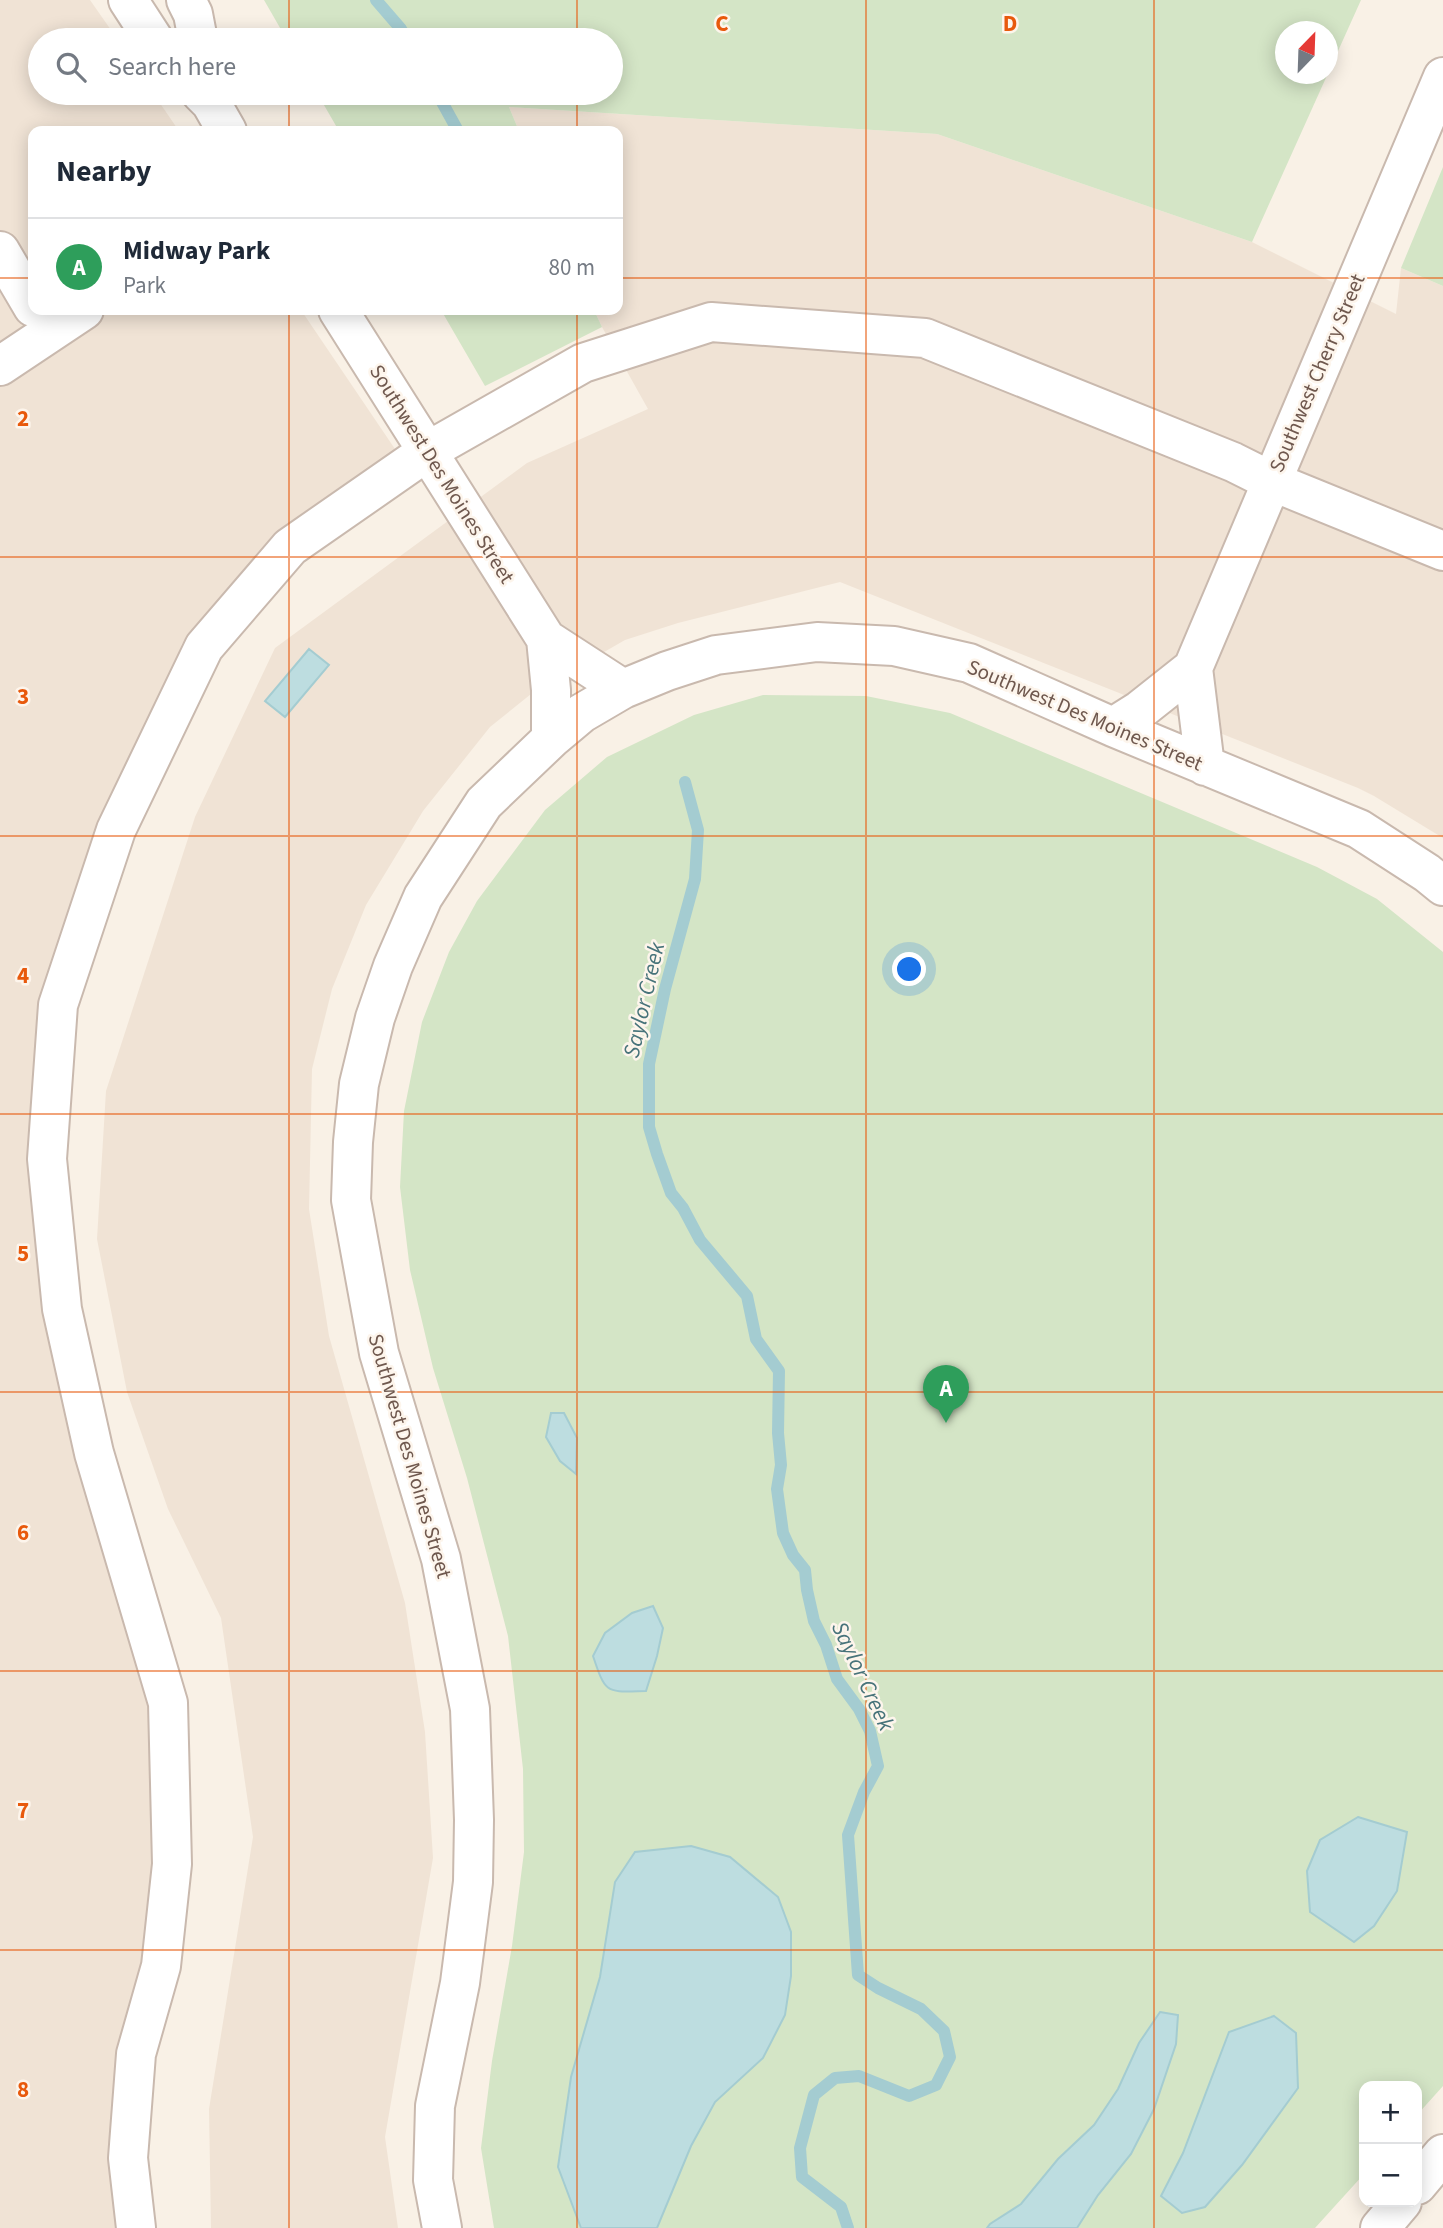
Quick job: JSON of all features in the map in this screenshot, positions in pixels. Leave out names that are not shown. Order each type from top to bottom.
[{"type":"street","points":[[128,0],[146,28]]},
{"type":"street","points":[[186,0],[196,28]]},
{"type":"street","name":"Southwest Cherry Street","points":[[1205,766],[1193,668],[1443,77]]},
{"type":"street","points":[[0,251],[28,298]]},
{"type":"street","name":"Southwest Des Moines Street","points":[[341,315],[546,639],[623,689]]},
{"type":"street","points":[[0,366],[39,317]]},
{"type":"street","points":[[136,2228],[128,2158],[136,2054],[162,1966],[172,1864],[168,1703],[94,1453],[62,1309],[47,1159],[58,1005],[116,830],[204,647],[290,547],[428,452],[583,363],[710,322],[925,338],[1233,462],[1271,481],[1443,551]]},
{"type":"street","name":"Southwest Des Moines Street","points":[[546,639],[551,690],[551,739]]},
{"type":"street","name":"Southwest Des Moines Street","points":[[442,2228],[433,2180],[435,2106],[460,1983],[473,1882],[470,1709],[441,1559],[379,1353],[351,1200],[359,1084],[375,1018],[393,966],[423,897],[484,803],[582,713],[623,689],[667,671],[716,655],[817,642],[894,646],[969,663],[1113,727],[1359,829],[1443,886]]},
{"type":"street","name":"Southwest Cherry Street","points":[[1113,727],[1193,668]]},
{"type":"street","points":[[1422,2179],[1443,2154]]},
{"type":"street","points":[[1380,2228],[1398,2207]]},
{"type":"shaded area","points":[[0,0],[90,0],[110,28],[28,28],[28,105],[161,105],[176,126],[28,126],[28,315],[304,315],[397,452],[294,530],[182,644],[97,876],[49,1085],[53,1272],[151,1692],[167,1888],[133,2228],[0,2228]]},
{"type":"shaded area","points":[[509,107],[937,134],[1252,242],[1396,314],[1401,268],[1443,286],[1443,838],[1358,788],[840,582],[678,623],[625,640],[531,694],[490,727],[423,811],[366,905],[332,989],[312,1069],[309,1209],[329,1336],[405,1603],[425,1732],[433,1858],[385,2137],[398,2228],[211,2228],[209,2109],[253,1837],[221,1618],[168,1509],[127,1392],[97,1239],[106,1091],[195,817],[275,648],[527,463],[648,409],[596,315],[623,315],[623,126],[517,126]]},
{"type":"green space","points":[[264,0],[1361,0],[1338,51],[1338,21],[1275,21],[1275,84],[1323,84],[1252,242],[937,134],[509,107],[517,126],[336,126],[324,105],[623,105],[623,28],[280,28]]},
{"type":"green space","points":[[1443,167],[1443,286],[1401,268]]},
{"type":"green space","points":[[444,315],[596,315],[602,327],[485,386]]},
{"type":"green space","points":[[763,695],[866,696],[950,713],[1317,867],[1377,899],[1443,952],[1443,2086],[1422,2109],[1422,2081],[1359,2081],[1359,2180],[1315,2228],[494,2228],[481,2148],[524,1852],[523,1769],[508,1636],[467,1478],[433,1368],[410,1270],[400,1187],[404,1111],[422,1022],[449,952],[477,901],[545,810],[607,757],[694,715]]},
{"type":"water","points":[[309,649],[329,665],[285,717],[265,701]]},
{"type":"water","points":[[551,1413],[564,1413],[577,1438],[576,1474],[560,1461],[546,1437]]},
{"type":"water","points":[[653,1606],[663,1628],[646,1691],[615,1691],[601,1678],[593,1656],[605,1633],[632,1613]]},
{"type":"water","points":[[1358,1817],[1407,1832],[1397,1891],[1374,1926],[1354,1942],[1310,1912],[1307,1871],[1320,1840]]},
{"type":"water","points":[[691,1846],[730,1857],[778,1897],[791,1932],[791,1976],[785,2015],[763,2058],[715,2102],[691,2146],[657,2228],[581,2228],[558,2167],[571,2077],[600,1977],[615,1882],[635,1852]]},
{"type":"water","points":[[1160,2012],[1178,2015],[1176,2044],[1154,2109],[1131,2154],[1098,2195],[1077,2228],[987,2228],[1021,2204],[1058,2159],[1094,2125],[1118,2089],[1139,2043]]},
{"type":"water","points":[[1274,2016],[1296,2033],[1298,2088],[1242,2165],[1205,2207],[1182,2213],[1161,2196],[1183,2153],[1229,2032]]},
{"type":"waterway","name":"Saylor Creek","points":[[376,0],[400,28]]},
{"type":"waterway","name":"Saylor Creek","points":[[444,105],[455,126]]},
{"type":"waterway","name":"Saylor Creek","points":[[685,782],[698,830],[695,879],[665,989],[649,1064],[649,1127],[671,1193],[683,1208],[700,1240],[747,1296],[756,1339],[779,1371],[778,1433],[781,1465],[777,1489],[783,1533],[793,1555],[805,1570],[814,1621],[826,1645],[837,1679],[859,1709],[870,1731],[878,1766],[864,1792],[848,1835],[858,1975],[921,2009],[944,2031],[950,2057],[936,2085],[909,2096],[859,2076],[835,2078],[814,2095],[800,2148],[802,2177],[841,2207],[848,2228]]},
{"type":"place","name":"Midway Park","points":[[946,1423]]}]
